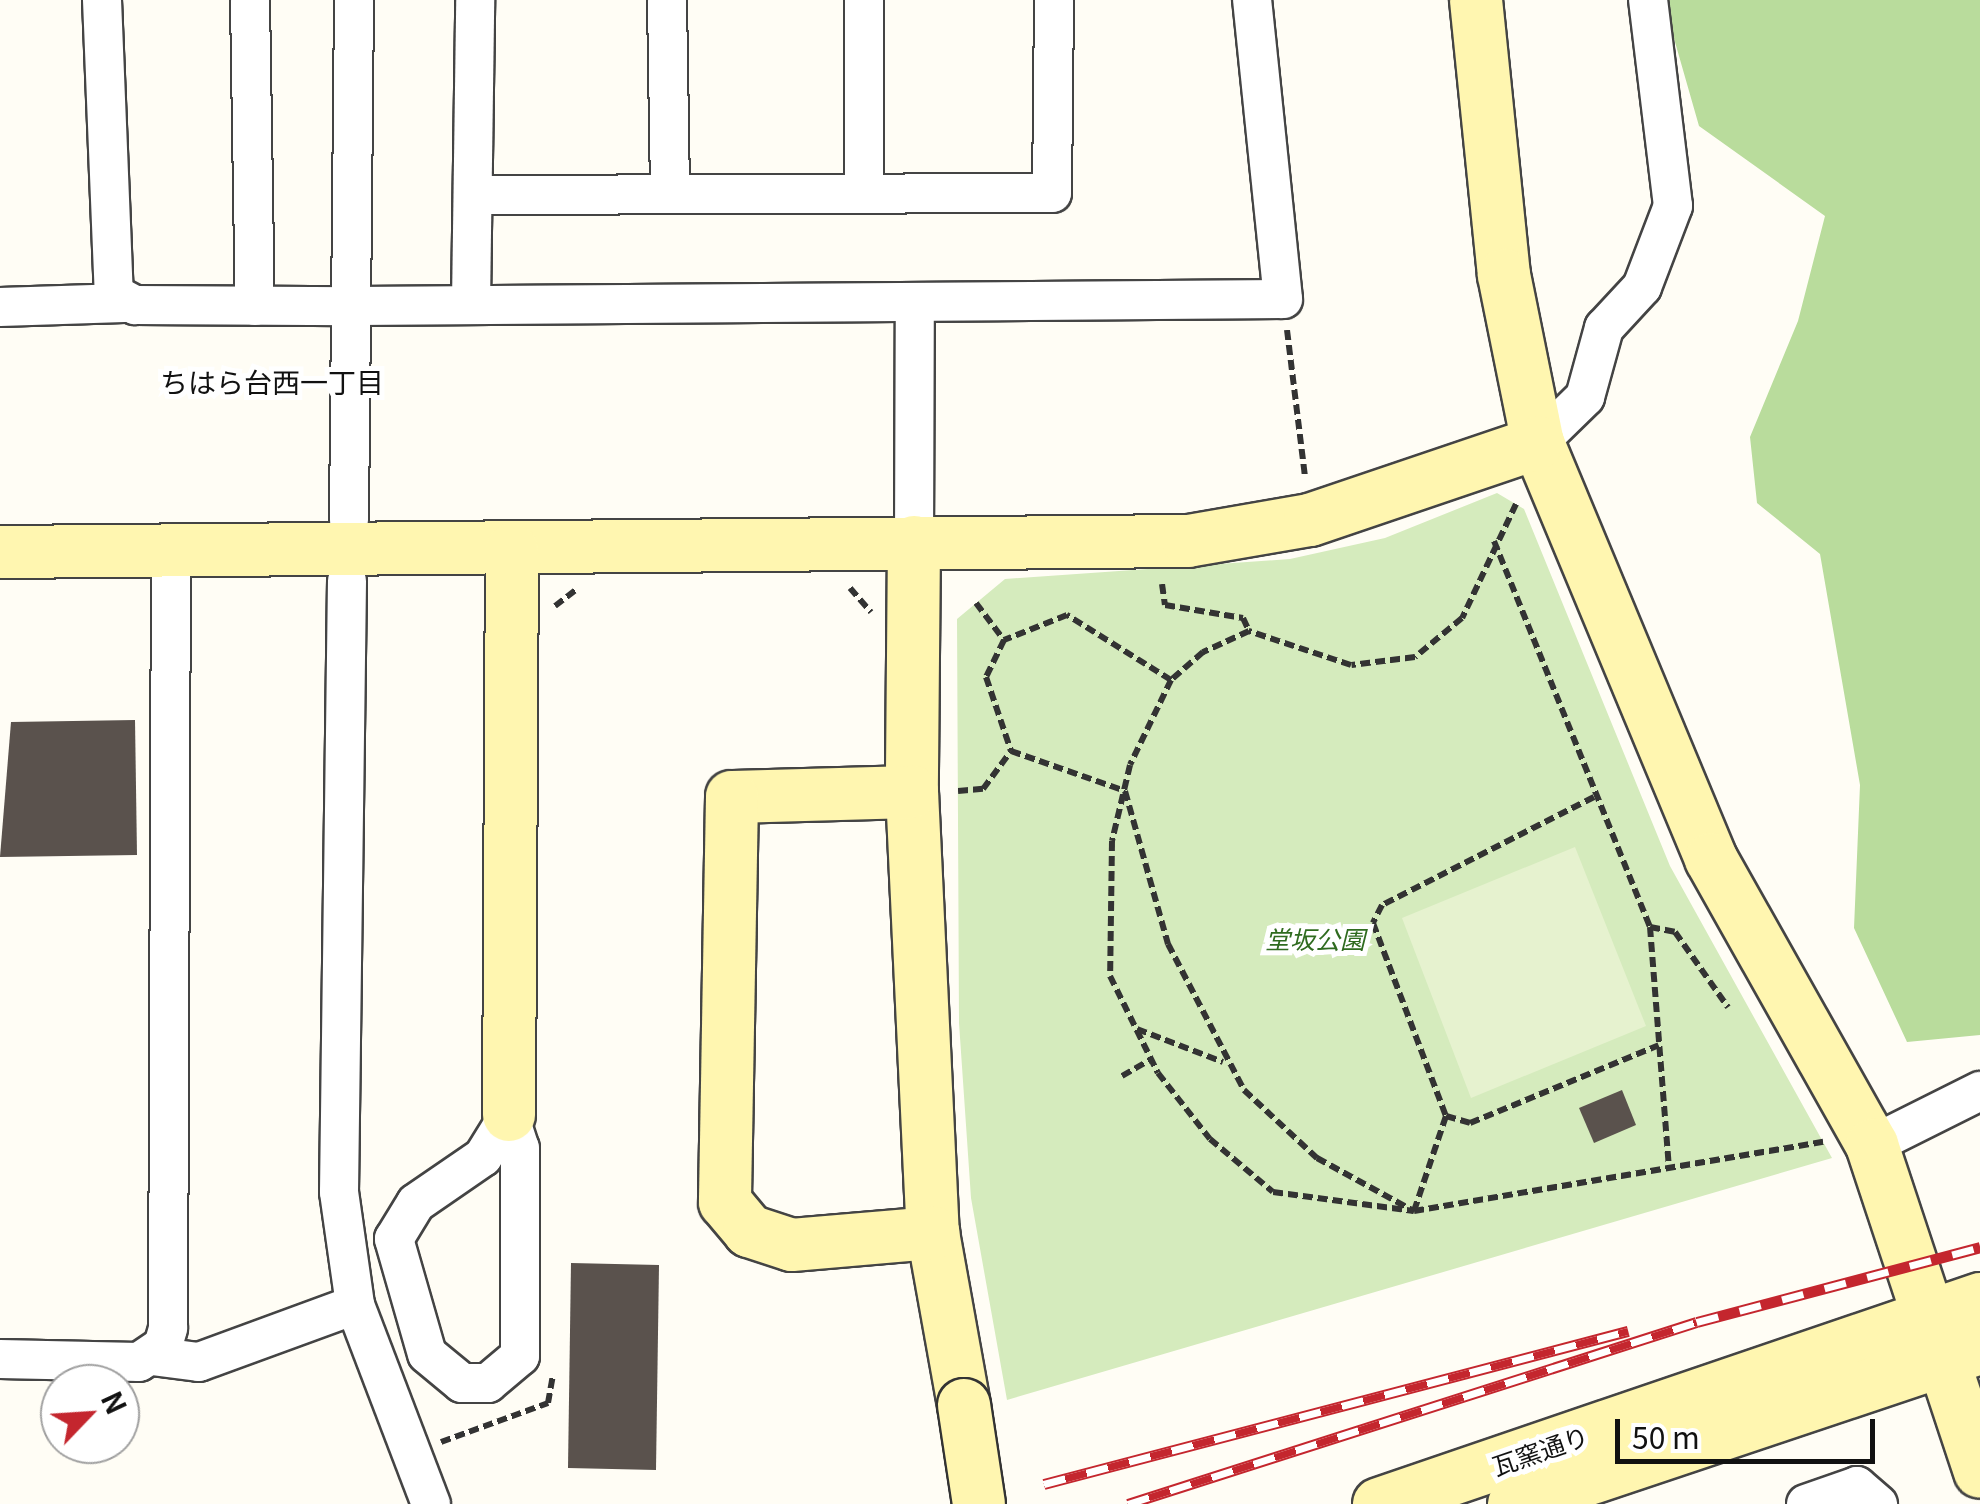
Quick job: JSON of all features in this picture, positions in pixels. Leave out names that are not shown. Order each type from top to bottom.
[{"type":"street","points":[[102,0],[109,279],[124,303]]},
{"type":"street","points":[[250,0],[255,306]]},
{"type":"street","points":[[350,520],[356,306],[354,0]]},
{"type":"street","points":[[471,304],[476,195],[475,0]]},
{"type":"street","points":[[668,0],[670,194]]},
{"type":"street","points":[[864,0],[864,194]]},
{"type":"street","points":[[476,195],[1052,193],[1054,0]]},
{"type":"street","points":[[0,307],[124,303],[356,306],[1283,300],[1252,0]]},
{"type":"street","points":[[1476,0],[1504,275],[1538,443],[1711,859],[1949,1343],[1980,1472]]},
{"type":"street","points":[[0,552],[1188,541],[1310,520],[1538,443],[1585,397],[1604,328],[1642,287],[1672,206],[1648,0]]},
{"type":"street","points":[[915,302],[914,542],[935,791],[933,1233],[979,1504]]},
{"type":"street","points":[[510,1116],[464,1174],[416,1203],[394,1239],[427,1354],[462,1383],[488,1382],[520,1356],[520,1148],[510,1116],[512,550]]},
{"type":"street","points":[[152,1356],[168,1328],[171,551]]},
{"type":"street","points":[[348,581],[339,1192],[355,1305],[431,1504]]},
{"type":"street","points":[[933,1233],[792,1245],[748,1231],[725,1202],[732,797],[935,791]]},
{"type":"street","points":[[1848,1143],[1980,1091]]},
{"type":"street","points":[[1949,1343],[1980,1299]]},
{"type":"street","points":[[0,1359],[152,1356],[199,1362],[355,1305]]},
{"type":"street","name":"瓦窯通り","points":[[1379,1504],[1949,1343]]},
{"type":"street","name":"瓦窯通り","points":[[1514,1504],[1949,1343]]},
{"type":"street","points":[[1806,1504],[1857,1486],[1878,1504]]},
{"type":"path","points":[[1283,300],[1310,520]]},
{"type":"path","points":[[1516,504],[1494,541],[1462,618],[1415,657],[1351,665],[1249,630],[1202,652],[1171,680],[1124,791],[1112,841],[1110,976],[1151,1059],[1210,1139],[1274,1192],[1414,1210],[1848,1143]]},
{"type":"path","points":[[1494,541],[1594,797],[1650,927],[1669,1168]]},
{"type":"path","points":[[1160,573],[1166,605],[1243,618],[1249,630]]},
{"type":"path","points":[[546,620],[593,577]]},
{"type":"path","points":[[841,577],[882,624]]},
{"type":"path","points":[[976,603],[1004,640]]},
{"type":"path","points":[[1011,751],[986,677],[1004,640],[1068,615],[1104,630],[1171,680]]},
{"type":"path","points":[[935,791],[983,789],[1011,751]]},
{"type":"path","points":[[1011,751],[1124,791]]},
{"type":"path","points":[[1124,791],[1168,944],[1225,1062],[1317,1158],[1414,1210]]},
{"type":"path","points":[[1414,1210],[1446,1116],[1374,923],[1382,904],[1594,797]]},
{"type":"path","points":[[1650,927],[1675,932],[1728,1007]]},
{"type":"path","points":[[1136,1028],[1225,1062]]},
{"type":"path","points":[[1446,1116],[1470,1123],[1659,1045]]},
{"type":"path","points":[[1122,1076],[1151,1059]]},
{"type":"path","points":[[411,1453],[548,1403],[552,1355]]},
{"type":"green space","points":[[1663,0],[1980,0],[1980,1035],[1907,1042],[1854,928],[1860,785],[1820,554],[1757,503],[1750,437],[1798,321],[1825,216],[1699,126]]},
{"type":"green space","name":"堂坂公園","points":[[1497,493],[1524,509],[1670,866],[1832,1158],[1007,1400],[971,1198],[959,1023],[957,619],[1005,579],[1290,559],[1385,538]]},
{"type":"green space","points":[[1575,847],[1646,1026],[1471,1098],[1402,918]]},
{"type":"building","points":[[135,720],[137,855],[0,857],[11,722]]},
{"type":"building","points":[[1622,1090],[1636,1125],[1594,1143],[1579,1108]]},
{"type":"building","points":[[571,1263],[659,1265],[656,1470],[568,1468]]},
{"type":"railway","points":[[1128,1504],[1697,1322],[1980,1247]]},
{"type":"railway","points":[[1044,1484],[1628,1331]]},
{"type":"district","name":"ちはら台西一丁目","points":[[272,381]]}]
